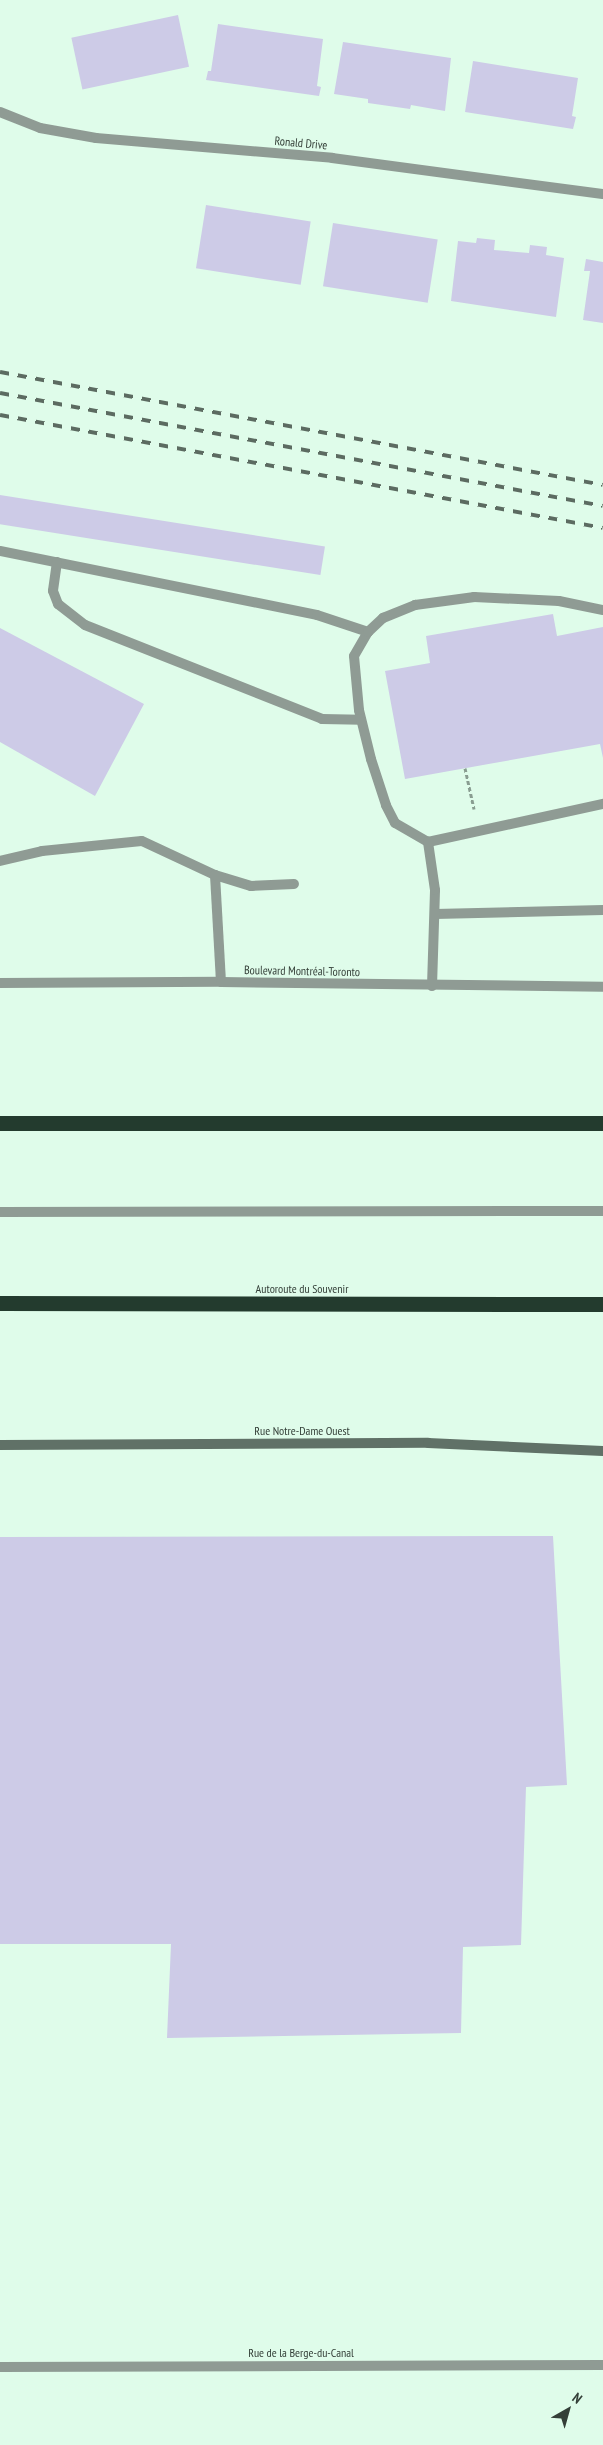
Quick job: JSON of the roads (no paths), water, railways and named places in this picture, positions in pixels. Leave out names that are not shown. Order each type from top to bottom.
[{"type":"highway","points":[[0,1122],[603,1124]]},
{"type":"highway","name":"Autoroute du Souvenir","points":[[0,1303],[603,1304]]},
{"type":"main road","name":"Rue Notre-Dame Ouest","points":[[0,1445],[428,1443],[603,1451]]},
{"type":"street","name":"Ronald Drive","points":[[0,112],[47,129],[96,138],[332,158],[603,194]]},
{"type":"street","points":[[0,551],[317,615],[368,632]]},
{"type":"street","points":[[57,562],[52,591],[58,604],[85,625],[322,719],[361,720]]},
{"type":"street","points":[[603,610],[559,601],[474,597],[415,605],[383,618],[368,632],[354,656],[361,720],[386,805],[396,823],[428,842],[603,804]]},
{"type":"street","points":[[0,861],[42,851],[142,841],[215,875],[251,886],[294,884]]},
{"type":"street","points":[[428,842],[435,890],[432,986]]},
{"type":"street","points":[[215,875],[221,982]]},
{"type":"street","points":[[435,914],[603,910]]},
{"type":"street","name":"Boulevard Montréal-Toronto","points":[[0,983],[221,982],[603,987]]},
{"type":"street","points":[[0,1212],[603,1211]]},
{"type":"street","name":"Rue de la Berge-du-Canal","points":[[0,2367],[603,2365]]},
{"type":"railway","points":[[0,372],[603,485]]},
{"type":"railway","points":[[0,393],[603,506]]},
{"type":"railway","points":[[0,415],[603,528]]}]
